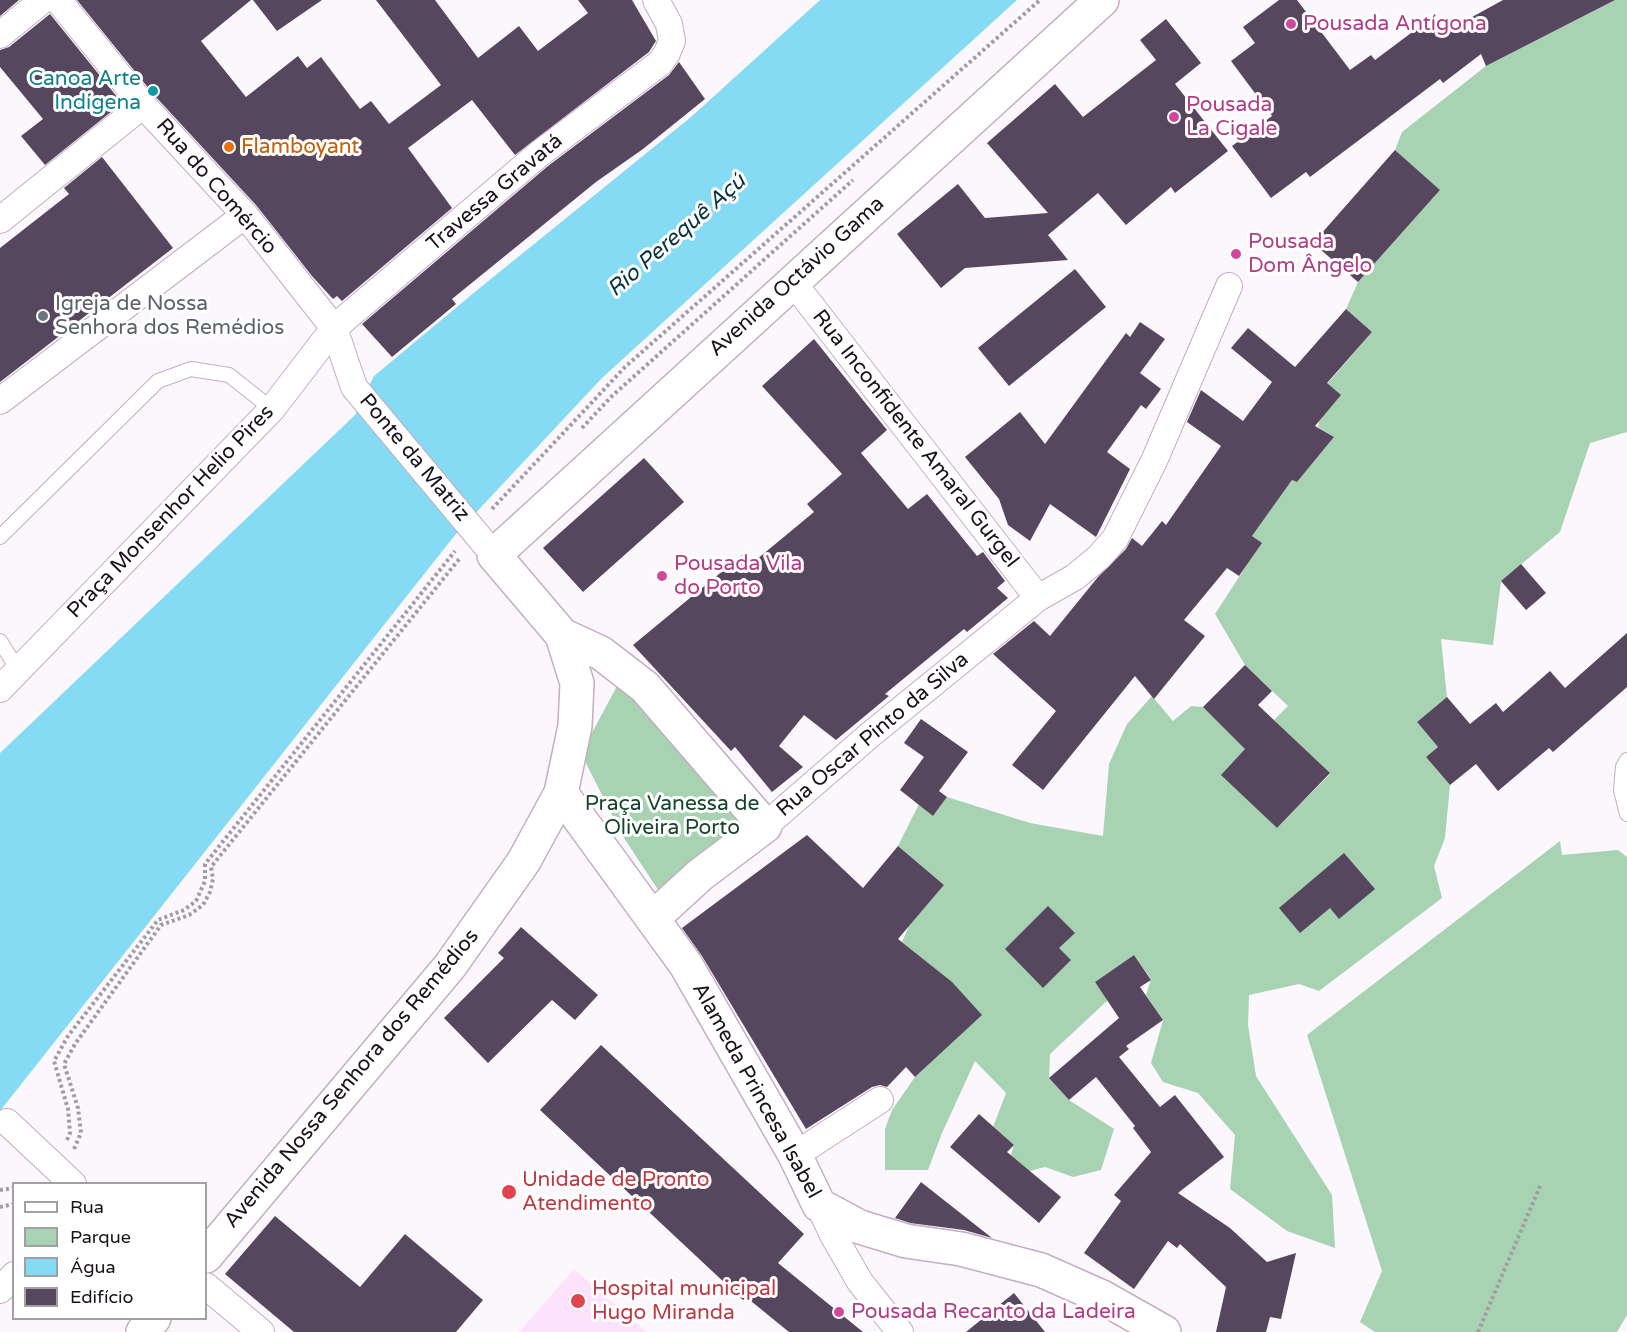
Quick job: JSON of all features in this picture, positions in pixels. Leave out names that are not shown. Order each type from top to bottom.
[{"type":"street","points":[[0,35],[43,0]]},
{"type":"street","name":"Rua do Comércio","points":[[58,0],[143,105],[245,215],[334,328],[354,387]]},
{"type":"street","name":"Travessa Gravatá","points":[[334,328],[539,154],[660,63],[672,41],[669,24],[656,0]]},
{"type":"street","name":"Avenida Octávio Gama","points":[[494,555],[1102,0]]},
{"type":"street","points":[[0,220],[143,105]]},
{"type":"street","points":[[0,401],[245,215]]},
{"type":"street","name":"Rua Inconfidente Amaral Gurgel","points":[[792,281],[1038,598]]},
{"type":"street","name":"Rua Oscar Pinto da Silva","points":[[653,918],[700,875],[765,826],[871,734],[1038,598],[1076,577],[1099,557],[1115,539],[1154,461],[1229,285]]},
{"type":"street","name":"Praça Monsenhor Helio Pires","points":[[0,689],[272,409],[334,328]]},
{"type":"street","name":"Ponte da Matriz","points":[[354,387],[494,555]]},
{"type":"street","points":[[494,555],[562,635],[601,653],[645,687],[765,826]]},
{"type":"street","name":"Avenida Nossa Senhora dos Remédios","points":[[207,1255],[450,966],[524,861],[561,793],[575,726],[577,683],[562,635]]},
{"type":"street","name":"Alameda Princesa Isabel","points":[[561,793],[686,965],[795,1155],[819,1205],[860,1227],[906,1241],[961,1249],[1041,1270],[1102,1297],[1164,1332]]},
{"type":"street","points":[[795,1155],[880,1100]]},
{"type":"street","points":[[7,1122],[71,1182]]},
{"type":"street","points":[[819,1205],[833,1235],[860,1281],[900,1332]]},
{"type":"street","points":[[0,1290],[12,1277]]},
{"type":"street","points":[[207,1287],[261,1332]]},
{"type":"street","points":[[143,1332],[152,1320]]},
{"type":"lane","points":[[0,537],[158,381],[191,369],[229,375],[272,409]]},
{"type":"lane","points":[[0,642],[18,670]]},
{"type":"lane","points":[[1627,760],[1623,767],[1622,790],[1627,814]]},
{"type":"path","points":[[1478,1332],[1540,1186]]},
{"type":"shaded area","name":"Hospital municipal Hugo Miranda","points":[[574,1269],[646,1332],[519,1332]]},
{"type":"green space","points":[[1615,0],[1627,0],[1627,432],[1590,443],[1560,532],[1501,581],[1493,645],[1441,639],[1447,697],[1417,722],[1438,747],[1426,757],[1450,785],[1445,838],[1434,866],[1442,898],[1319,991],[1299,984],[1249,995],[1248,1025],[1256,1076],[1332,1195],[1335,1248],[1287,1231],[1230,1189],[1235,1135],[1198,1093],[1163,1082],[1151,1063],[1163,1020],[1146,995],[1151,979],[1134,955],[1095,982],[1108,1000],[1050,1054],[1049,1078],[1069,1100],[1114,1129],[1101,1170],[1073,1177],[1045,1167],[1019,1174],[1007,1168],[1014,1145],[993,1127],[1006,1093],[975,1061],[928,1170],[885,1170],[885,1129],[892,1110],[915,1077],[981,1015],[952,983],[902,942],[909,926],[944,885],[898,846],[919,804],[933,816],[947,797],[1030,823],[1103,836],[1109,764],[1127,724],[1152,696],[1173,721],[1191,706],[1203,707],[1246,748],[1222,775],[1277,828],[1330,774],[1274,720],[1288,706],[1245,665],[1215,614],[1261,543],[1252,536],[1292,480],[1297,482],[1334,437],[1318,427],[1327,384],[1372,332],[1346,309],[1358,282],[1440,190],[1395,150],[1402,132],[1486,66]]},
{"type":"green space","name":"Praça Vanessa de Oliveira Porto","points":[[623,675],[741,816],[740,826],[664,899],[622,835],[581,753]]},
{"type":"green space","points":[[1560,841],[1562,855],[1618,850],[1627,857],[1627,1315],[1617,1332],[1375,1332],[1360,1322],[1382,1271],[1307,1035]]},
{"type":"water","name":"Rio Perequê Açú","points":[[820,0],[1017,0],[602,378],[455,535],[0,1111],[0,753],[355,415],[374,376],[691,117]]},
{"type":"building","points":[[0,0],[19,0],[0,16]]},
{"type":"building","points":[[77,0],[251,0],[201,41],[246,97],[298,56],[307,68],[321,57],[360,109],[371,101],[389,124],[441,85],[376,0],[435,0],[478,58],[519,26],[538,51],[588,13],[578,0],[632,0],[656,41],[649,52],[515,155],[472,100],[408,148],[452,208],[342,301],[337,296],[333,299],[312,276],[256,205],[154,95]]},
{"type":"building","points":[[253,0],[322,0],[277,31]]},
{"type":"building","points":[[1279,0],[1297,0],[1350,70],[1371,55],[1375,60],[1431,18],[1443,33],[1503,0],[1615,0],[1486,66],[1481,54],[1443,83],[1440,79],[1310,177],[1306,172],[1271,198],[1232,146],[1272,116],[1231,61],[1255,43],[1243,27]]},
{"type":"building","points":[[50,14],[122,103],[45,165],[21,136],[43,119],[0,67],[0,50],[9,47]]},
{"type":"building","points":[[1166,19],[1201,63],[1175,84],[1228,151],[1175,193],[1171,187],[1126,225],[1098,193],[1048,235],[1068,260],[965,268],[941,288],[897,234],[958,184],[985,218],[1048,213],[987,143],[1055,84],[1083,117],[1156,60],[1140,40]]},
{"type":"building","points":[[679,62],[705,99],[643,149],[596,182],[452,299],[456,304],[392,357],[362,324],[548,166],[669,75]]},
{"type":"building","points":[[1395,150],[1440,190],[1358,282],[1313,243]]},
{"type":"building","name":"Igreja de Nossa Senhora dos Remédios","points":[[102,157],[173,248],[0,382],[0,248],[69,194],[64,188]]},
{"type":"building","points":[[1075,269],[1106,307],[1009,386],[978,348]]},
{"type":"building","points":[[1346,309],[1372,332],[1327,383],[1341,395],[1315,426],[1334,437],[1297,482],[1292,480],[1252,536],[1262,543],[1239,576],[1227,568],[1184,620],[1205,636],[1154,699],[1135,676],[1043,790],[1012,765],[1056,711],[993,654],[1034,621],[1050,636],[1098,577],[1126,549],[1132,538],[1142,546],[1162,521],[1166,525],[1221,446],[1187,422],[1201,390],[1243,421],[1272,382],[1231,348],[1248,328],[1295,367]]},
{"type":"building","points":[[1140,322],[1165,339],[1140,373],[1161,389],[1146,409],[1141,405],[1107,452],[1130,469],[1096,537],[1050,504],[1030,541],[1008,525],[999,499],[965,457],[1020,412],[1045,444],[1126,333],[1130,337]]},
{"type":"building","points":[[814,339],[887,430],[861,453],[908,509],[927,494],[977,556],[983,552],[1005,581],[997,588],[1008,598],[967,632],[964,629],[885,694],[889,696],[836,740],[804,715],[779,746],[803,767],[772,792],[735,747],[731,751],[633,645],[742,555],[750,565],[814,512],[807,504],[842,474],[762,386]]},
{"type":"building","points":[[644,458],[684,502],[583,592],[543,548]]},
{"type":"building","points":[[1521,564],[1546,593],[1526,610],[1501,581]]},
{"type":"building","points":[[1627,633],[1627,687],[1553,752],[1549,748],[1498,791],[1476,764],[1450,785],[1426,757],[1438,747],[1417,722],[1447,697],[1470,724],[1496,703],[1503,712],[1550,671],[1565,688]]},
{"type":"building","points":[[1245,665],[1272,691],[1258,705],[1330,773],[1277,828],[1221,775],[1245,749],[1203,707]]},
{"type":"building","points":[[921,719],[968,752],[939,791],[947,797],[933,816],[900,790],[924,757],[904,743]]},
{"type":"building","points":[[807,835],[863,888],[898,846],[944,885],[898,939],[952,982],[982,1015],[915,1077],[906,1067],[887,1087],[880,1085],[872,1087],[806,1129],[702,956],[682,928]]},
{"type":"building","points":[[1344,853],[1375,889],[1339,919],[1330,908],[1300,933],[1279,908]]},
{"type":"building","points":[[1048,906],[1075,933],[1059,948],[1071,960],[1043,988],[1005,949]]},
{"type":"building","points":[[521,927],[598,995],[575,1020],[552,1000],[488,1063],[444,1018],[504,958],[498,953]]},
{"type":"building","points":[[1134,955],[1151,980],[1140,987],[1163,1020],[1126,1046],[1129,1049],[1119,1057],[1160,1107],[1175,1095],[1224,1157],[1178,1193],[1230,1228],[1267,1262],[1296,1253],[1281,1319],[1270,1317],[1266,1332],[1216,1332],[1226,1287],[1180,1244],[1177,1248],[1168,1241],[1134,1289],[1084,1253],[1121,1201],[1114,1195],[1151,1152],[1133,1128],[1135,1126],[1096,1077],[1069,1100],[1049,1078],[1119,1018],[1095,982]]},
{"type":"building","points":[[601,1045],[804,1234],[778,1263],[863,1332],[789,1332],[746,1297],[743,1300],[540,1110]]},
{"type":"building","points":[[979,1114],[1014,1145],[1007,1152],[1061,1197],[1039,1223],[950,1147]]},
{"type":"building","points":[[921,1182],[992,1238],[964,1230],[910,1223],[895,1218]]},
{"type":"building","points":[[275,1216],[360,1287],[405,1234],[483,1300],[456,1332],[294,1332],[225,1274]]},
{"type":"building","points":[[1014,1293],[1045,1332],[966,1332]]},
{"type":"place","name":"Pousada Antígona","points":[[1291,24]]},
{"type":"place","name":"Canoa Arte Indígena","points":[[153,91]]},
{"type":"place","name":"Pousada La Cigale","points":[[1174,117]]},
{"type":"place","name":"Flamboyant","points":[[229,147]]},
{"type":"place","name":"Pousada Dom Ângelo","points":[[1236,254]]},
{"type":"place","name":"Igreja de Nossa Senhora dos Remédios","points":[[43,316]]},
{"type":"place","name":"Pousada Vila do Porto","points":[[662,576]]},
{"type":"place","name":"Unidade de Pronto Atendimento","points":[[509,1192]]},
{"type":"place","name":"Hospital municipal Hugo Miranda","points":[[578,1301]]},
{"type":"place","name":"Pousada Recanto da Ladeira","points":[[839,1312]]}]
